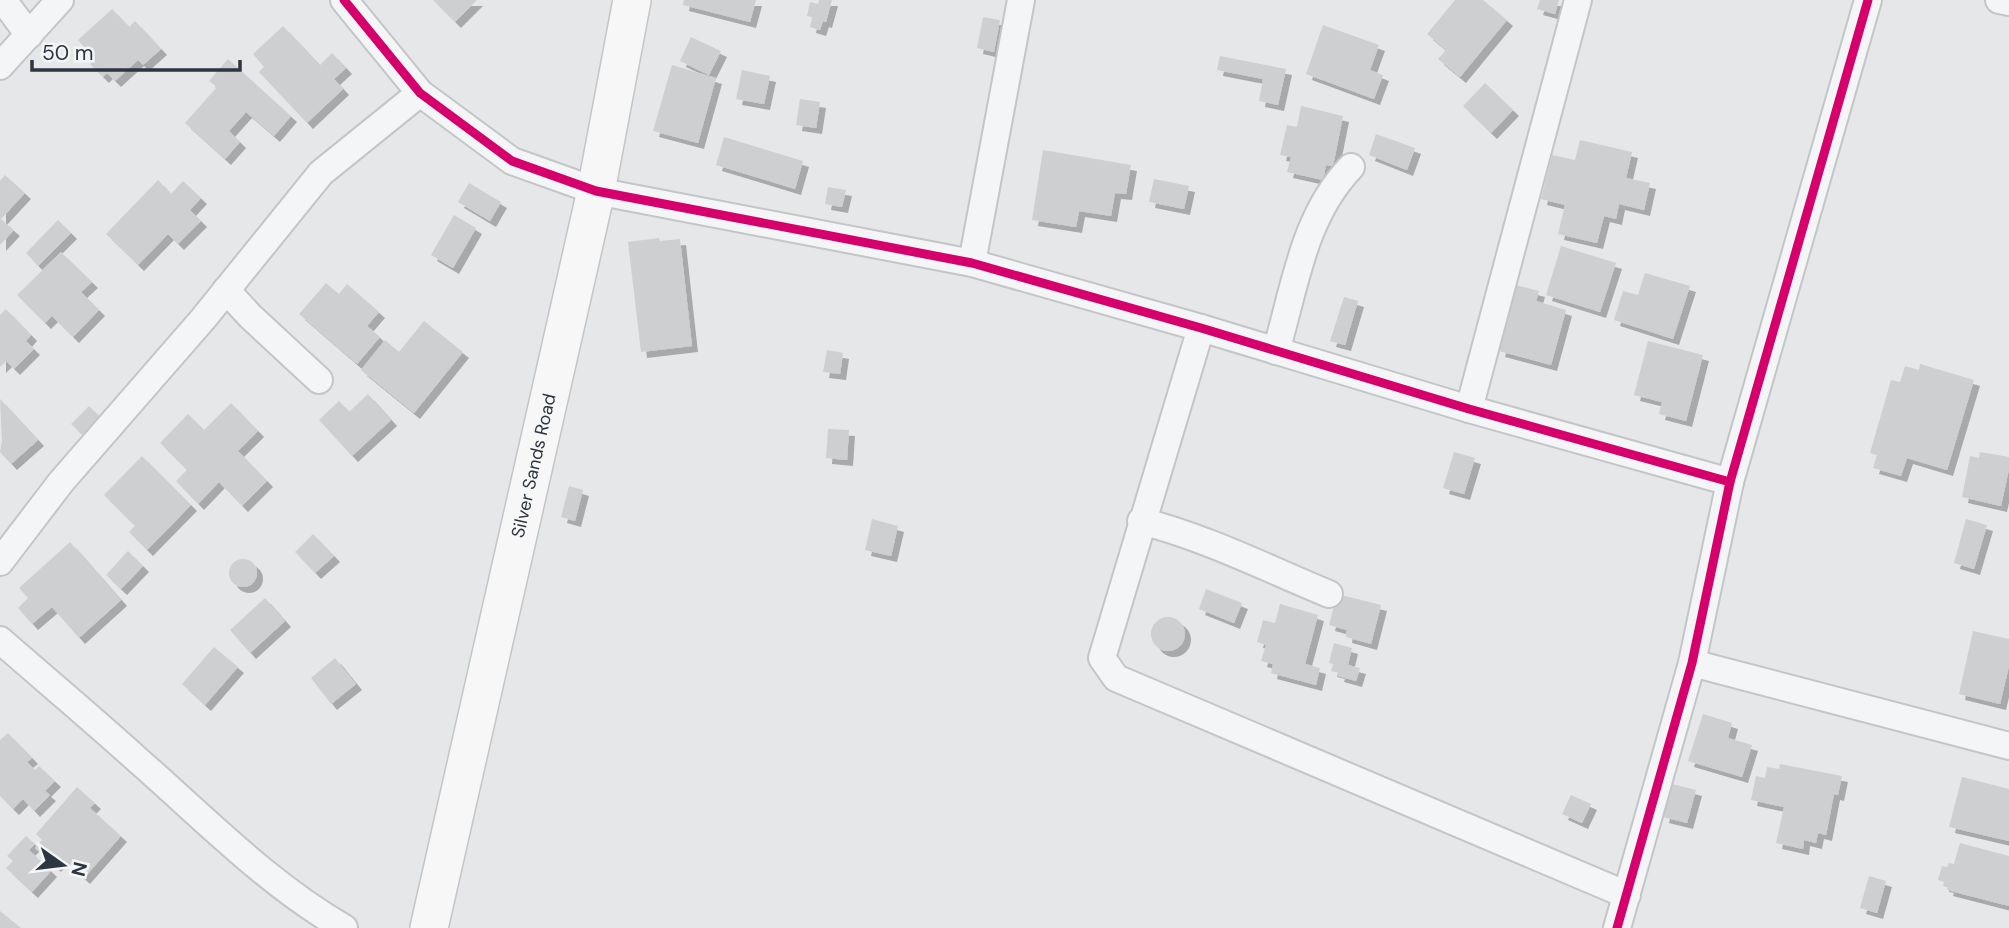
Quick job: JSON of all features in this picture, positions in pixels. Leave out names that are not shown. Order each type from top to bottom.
[{"type":"street","points":[[3,0],[29,34]]},
{"type":"street","points":[[0,66],[60,0]]},
{"type":"street","points":[[344,0],[420,93],[512,161],[596,191],[972,263],[1201,328],[1469,410],[1730,482]]},
{"type":"street","name":"Silver Sands Road","points":[[429,928],[596,191],[632,0]]},
{"type":"street","points":[[972,263],[1021,0]]},
{"type":"street","points":[[1469,410],[1578,0]]},
{"type":"street","points":[[1617,928],[1692,663],[1730,482],[1868,0]]},
{"type":"street","points":[[1999,0],[2009,2]]},
{"type":"street","points":[[0,562],[61,482],[226,290],[321,173],[420,93]]},
{"type":"street","points":[[1276,351],[1311,227],[1327,196],[1351,167]]},
{"type":"street","points":[[226,290],[319,380]]},
{"type":"street","points":[[1201,328],[1102,657],[1116,678],[1627,895]]},
{"type":"street","points":[[1141,521],[1177,530],[1218,545],[1329,594]]},
{"type":"street","points":[[0,640],[142,764],[218,835],[307,907],[344,928]]},
{"type":"street","points":[[1692,663],[2009,746]]},
{"type":"building","points":[[433,0],[477,0],[455,22]]},
{"type":"building","points":[[684,0],[756,0],[750,22],[683,5]]},
{"type":"building","points":[[819,0],[832,0],[826,22],[823,21],[820,30],[810,27],[812,17],[807,16],[810,2],[818,4]]},
{"type":"building","points":[[1455,0],[1483,0],[1507,20],[1460,77],[1438,59],[1446,50],[1427,34]]},
{"type":"building","points":[[1540,0],[1559,0],[1555,14],[1537,9]]},
{"type":"building","points":[[112,9],[129,27],[135,21],[161,49],[143,65],[138,60],[115,81],[107,73],[103,77],[90,64],[95,59],[78,40]]},
{"type":"building","points":[[983,17],[1000,20],[994,52],[977,48]]},
{"type":"building","points":[[1323,25],[1379,45],[1370,70],[1383,75],[1374,99],[1306,74]]},
{"type":"building","points":[[283,26],[320,65],[332,53],[346,68],[334,79],[343,89],[307,123],[259,72],[264,67],[253,54]]},
{"type":"building","points":[[691,37],[721,51],[709,75],[680,61]]},
{"type":"building","points":[[1220,56],[1286,69],[1278,105],[1259,101],[1263,79],[1217,70]]},
{"type":"building","points":[[228,59],[291,116],[274,136],[246,112],[229,131],[240,142],[225,159],[185,123],[217,87],[209,81]]},
{"type":"building","points":[[672,65],[716,78],[698,143],[653,131]]},
{"type":"building","points":[[742,70],[770,76],[764,104],[736,99]]},
{"type":"building","points":[[1485,83],[1513,110],[1491,133],[1463,106]]},
{"type":"building","points":[[800,99],[820,102],[816,128],[796,125]]},
{"type":"building","points":[[1301,106],[1343,116],[1333,166],[1326,165],[1323,180],[1287,172],[1291,157],[1280,155],[1287,125],[1297,127]]},
{"type":"building","points":[[1376,134],[1415,148],[1407,170],[1369,155]]},
{"type":"building","points":[[724,137],[803,161],[795,189],[716,165]]},
{"type":"building","points":[[1580,140],[1632,152],[1626,178],[1650,183],[1644,210],[1619,204],[1616,219],[1604,216],[1597,243],[1558,234],[1565,205],[1541,199],[1552,155],[1575,160]]},
{"type":"building","points":[[1043,150],[1131,165],[1126,194],[1115,193],[1111,216],[1079,211],[1076,227],[1032,220]]},
{"type":"building","points":[[5,175],[25,193],[1,219],[14,230],[0,245],[0,181]]},
{"type":"building","points":[[1154,179],[1189,186],[1184,209],[1149,202]]},
{"type":"building","points":[[158,180],[171,194],[183,181],[201,198],[190,210],[201,221],[178,244],[168,234],[138,265],[106,234]]},
{"type":"building","points":[[469,183],[501,202],[490,221],[458,202]]},
{"type":"building","points":[[828,187],[846,190],[842,207],[825,204]]},
{"type":"building","points":[[454,215],[476,228],[453,268],[431,255]]},
{"type":"building","points":[[58,220],[71,233],[38,266],[26,253]]},
{"type":"building","points":[[659,238],[660,241],[680,239],[692,346],[641,352],[628,242]]},
{"type":"building","points":[[1561,246],[1616,263],[1600,312],[1546,295]]},
{"type":"building","points":[[61,252],[92,282],[81,292],[99,310],[73,337],[52,316],[45,323],[17,295]]},
{"type":"building","points":[[1645,273],[1690,286],[1673,339],[1614,320],[1623,291],[1638,295]]},
{"type":"building","points":[[326,283],[339,294],[347,284],[379,312],[367,326],[380,337],[357,364],[299,314]]},
{"type":"building","points":[[1512,284],[1539,291],[1536,301],[1566,310],[1551,365],[1499,351],[1508,319],[1503,318]]},
{"type":"building","points":[[1344,297],[1358,301],[1345,345],[1330,341]]},
{"type":"building","points":[[6,309],[31,335],[26,341],[34,349],[14,369],[6,361],[0,367],[0,315]]},
{"type":"building","points":[[424,321],[463,352],[414,413],[361,370],[385,340],[399,352]]},
{"type":"building","points":[[1648,341],[1703,355],[1686,421],[1659,414],[1662,402],[1634,395]]},
{"type":"building","points":[[827,350],[843,353],[840,374],[823,372]]},
{"type":"building","points":[[1920,364],[1974,380],[1947,470],[1907,458],[1901,476],[1873,468],[1877,455],[1870,453],[1891,380],[1900,382],[1905,366],[1919,370]]},
{"type":"building","points":[[368,394],[391,420],[352,456],[319,420],[339,401],[349,412]]},
{"type":"building","points":[[0,399],[38,440],[11,464],[0,452]]},
{"type":"building","points":[[231,403],[258,431],[238,451],[267,481],[242,506],[219,482],[198,504],[176,481],[187,470],[160,443],[188,414],[204,430]]},
{"type":"building","points":[[89,406],[102,419],[84,436],[71,424]]},
{"type":"building","points":[[828,429],[849,430],[847,460],[826,458]]},
{"type":"building","points":[[1454,452],[1475,458],[1464,494],[1443,488]]},
{"type":"building","points":[[1980,452],[2009,457],[2001,506],[1962,497],[1970,456],[1979,458]]},
{"type":"building","points":[[142,456],[191,505],[147,550],[129,532],[135,526],[104,495]]},
{"type":"building","points":[[569,486],[583,490],[575,521],[561,517]]},
{"type":"building","points":[[872,519],[898,526],[891,556],[865,550]]},
{"type":"building","points":[[1966,519],[1987,525],[1974,569],[1954,563]]},
{"type":"building","points":[[313,534],[334,556],[315,573],[295,552]]},
{"type":"building","points":[[70,542],[121,600],[79,638],[52,607],[32,624],[18,608],[28,598],[19,588]]},
{"type":"building","points":[[128,551],[143,566],[121,589],[106,575]]},
{"type":"building","points":[[243,559],[253,563],[257,573],[253,583],[243,587],[233,583],[229,573],[233,563]]},
{"type":"building","points":[[1206,589],[1242,603],[1234,623],[1199,609]]},
{"type":"building","points":[[1337,594],[1381,605],[1371,644],[1346,637],[1347,630],[1329,625]]},
{"type":"building","points":[[265,598],[285,621],[250,653],[230,630]]},
{"type":"building","points":[[1280,604],[1318,615],[1305,664],[1320,668],[1316,685],[1271,673],[1273,664],[1261,661],[1266,645],[1257,642],[1263,620],[1275,623]]},
{"type":"building","points":[[1168,617],[1180,622],[1185,634],[1180,646],[1168,651],[1156,646],[1151,634],[1156,622]]},
{"type":"building","points":[[1973,631],[2009,639],[2009,666],[2000,704],[1959,694]]},
{"type":"building","points":[[1334,643],[1352,648],[1348,665],[1360,668],[1356,681],[1331,671],[1333,664],[1329,663]]},
{"type":"building","points":[[214,647],[238,667],[205,705],[182,684]]},
{"type":"building","points":[[335,658],[356,684],[331,704],[311,678]]},
{"type":"building","points":[[1703,714],[1732,723],[1728,738],[1752,745],[1742,777],[1688,761]]},
{"type":"building","points":[[8,733],[32,758],[27,762],[35,770],[39,766],[55,781],[45,791],[50,795],[34,811],[23,799],[13,809],[0,796],[0,740]]},
{"type":"building","points":[[1780,764],[1842,776],[1838,795],[1834,794],[1826,835],[1818,833],[1816,843],[1804,840],[1803,849],[1776,843],[1784,807],[1751,800],[1756,776],[1765,778],[1767,767],[1779,769]]},
{"type":"building","points":[[1962,777],[2009,789],[2009,841],[1949,827]]},
{"type":"building","points":[[1672,784],[1696,790],[1687,823],[1663,817]]},
{"type":"building","points":[[77,787],[95,803],[90,808],[121,836],[84,878],[62,858],[55,866],[35,848],[42,840],[36,834]]},
{"type":"building","points":[[1571,795],[1591,804],[1582,823],[1562,814]]},
{"type":"building","points":[[26,836],[35,844],[29,850],[51,871],[32,892],[6,868],[13,861],[7,856]]},
{"type":"building","points":[[1960,843],[2009,856],[2009,906],[1947,890],[1948,887],[1943,886],[1944,882],[1938,880],[1942,866],[1954,864]]},
{"type":"building","points":[[1869,876],[1886,881],[1877,913],[1860,908]]},
{"type":"building","points":[[0,911],[21,928],[0,928]]},
{"type":"cycle path","points":[[344,0],[420,93],[512,161],[596,191],[972,263],[1201,328],[1469,409],[1730,482]]},
{"type":"cycle path","points":[[1617,928],[1692,663],[1730,482],[1868,0]]}]
